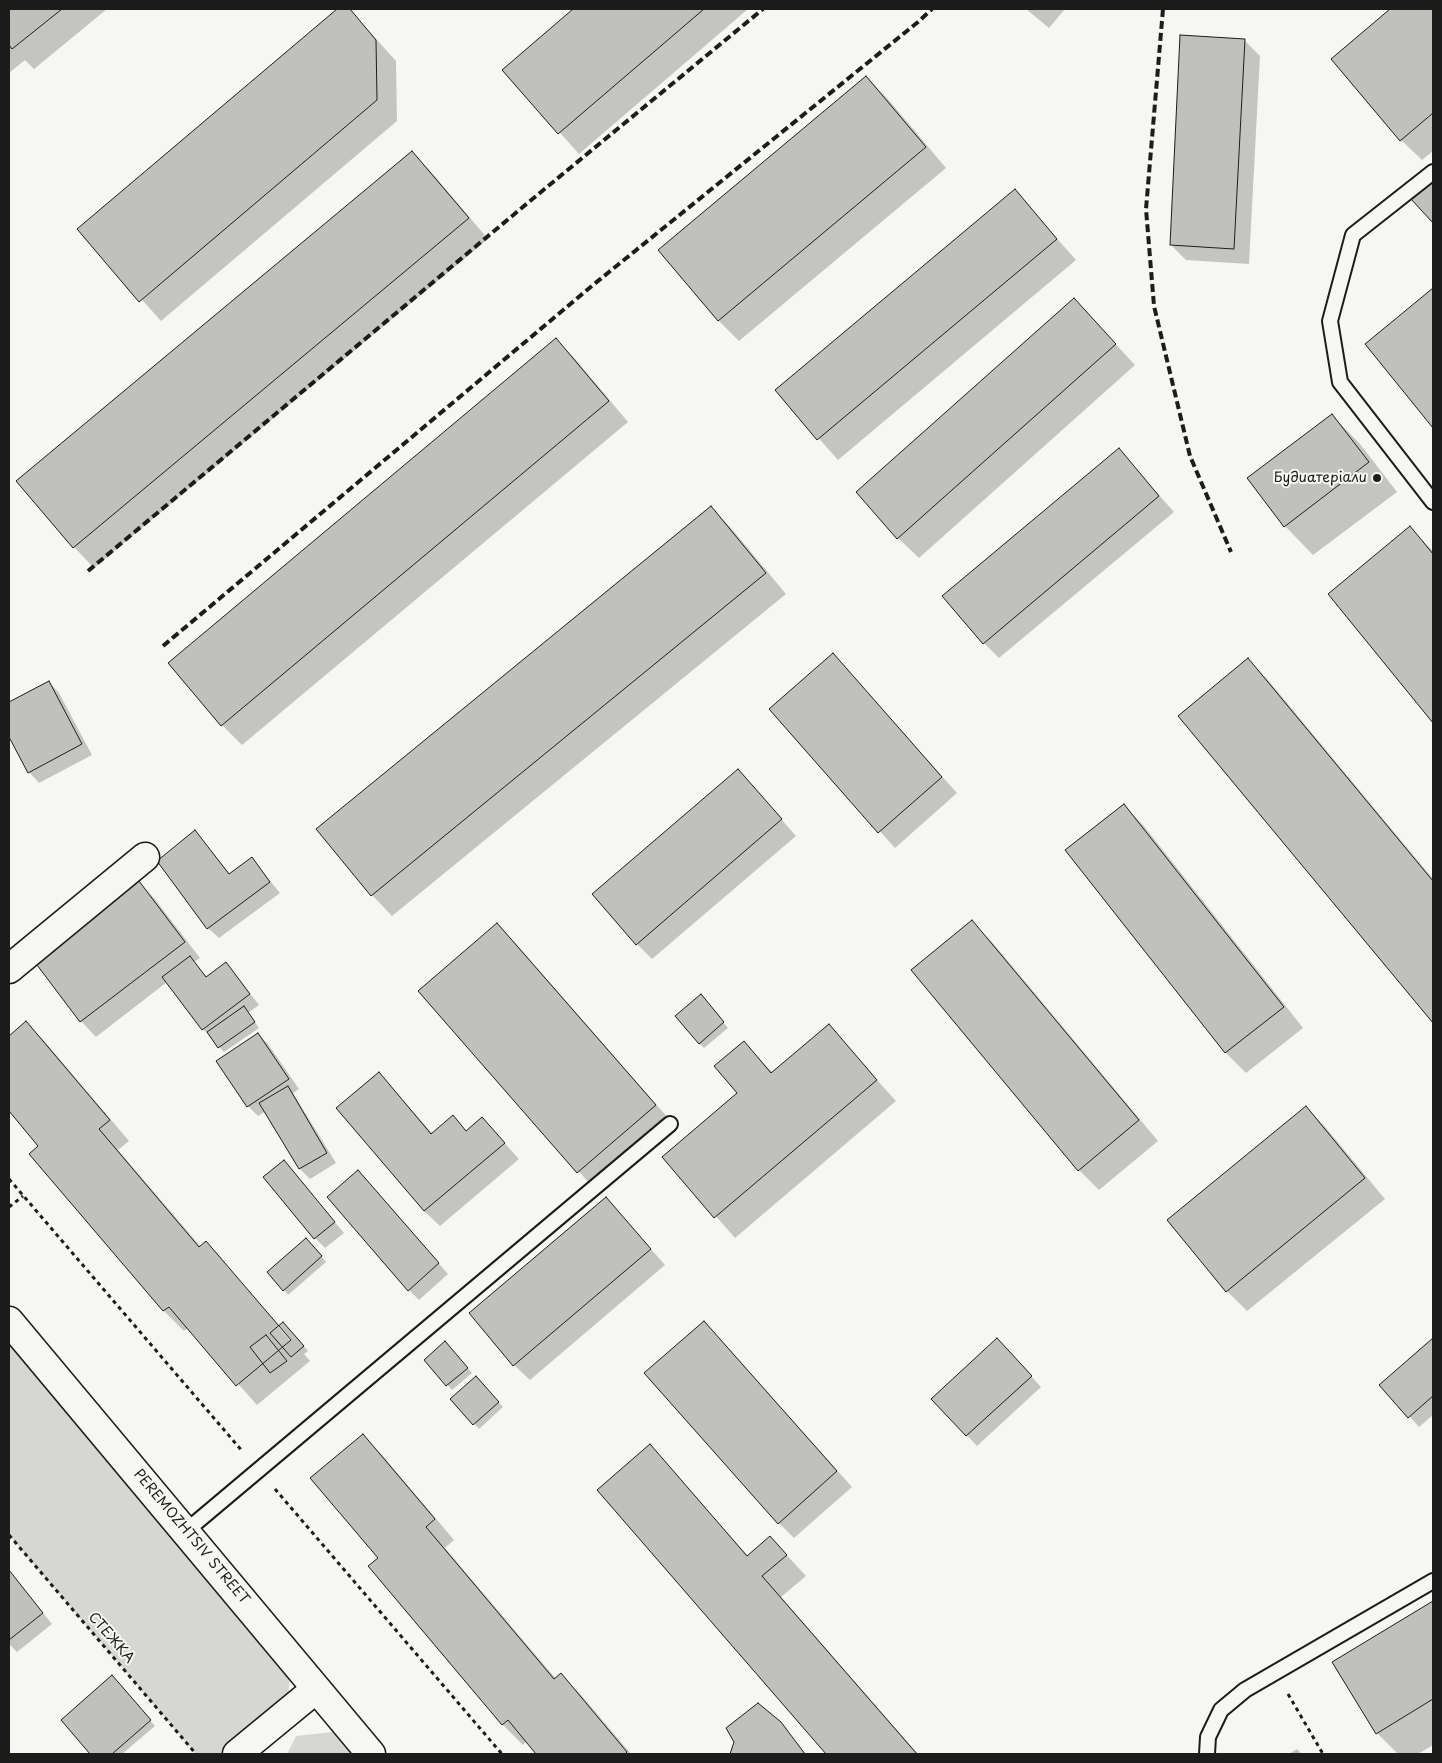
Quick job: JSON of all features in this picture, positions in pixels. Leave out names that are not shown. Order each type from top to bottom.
[{"type":"street","points":[[9,969],[145,858]]},
{"type":"street","name":"PEREMOZHTSIV STREET","points":[[9,1321],[372,1754]]},
{"type":"street","points":[[237,1754],[316,1689]]},
{"type":"lane","points":[[1433,172],[1353,235],[1330,320],[1340,382],[1433,502]]},
{"type":"lane","points":[[186,1531],[670,1124]]},
{"type":"lane","points":[[1207,1754],[1208,1737],[1221,1710],[1245,1690],[1433,1581]]},
{"type":"path","points":[[9,1207],[23,1196]]},
{"type":"path","name":"СТЕЖКА","points":[[9,1535],[196,1754]]},
{"type":"path","points":[[1276,1672],[1323,1754]]},
{"type":"shaded area","points":[[9,1321],[290,1657],[288,1712],[237,1754],[196,1754],[9,1535]]},
{"type":"shaded area","points":[[351,1730],[371,1754],[287,1754],[296,1736]]},
{"type":"building","points":[[9,9],[62,9],[12,49],[9,45]]},
{"type":"building","points":[[337,9],[350,9],[376,40],[377,100],[139,302],[77,229]]},
{"type":"building","points":[[573,9],[704,9],[558,134],[502,70]]},
{"type":"building","points":[[1390,9],[1433,9],[1433,113],[1400,141],[1331,59]]},
{"type":"building","points":[[1180,35],[1245,39],[1234,249],[1170,245]]},
{"type":"building","points":[[866,76],[926,147],[718,321],[658,250]]},
{"type":"building","points":[[412,151],[469,218],[73,548],[16,481]]},
{"type":"building","points":[[1433,179],[1433,223],[1411,199]]},
{"type":"building","points":[[1015,189],[1057,239],[817,440],[775,390]]},
{"type":"building","points":[[1433,288],[1433,428],[1365,344]]},
{"type":"building","points":[[1074,298],[1116,344],[897,539],[856,492]]},
{"type":"building","points":[[556,338],[609,401],[221,726],[168,663]]},
{"type":"building","points":[[1332,414],[1369,462],[1284,527],[1247,478]]},
{"type":"building","points":[[1119,448],[1159,496],[983,644],[942,596]]},
{"type":"building","points":[[711,506],[766,573],[371,896],[316,829]]},
{"type":"building","points":[[1410,526],[1433,554],[1433,723],[1328,594]]},
{"type":"building","points":[[833,653],[942,777],[878,833],[769,709]]},
{"type":"building","points":[[1248,658],[1433,881],[1433,1023],[1178,716]]},
{"type":"building","points":[[49,681],[82,744],[28,773],[9,737],[9,702]]},
{"type":"building","points":[[738,769],[782,819],[636,945],[592,894]]},
{"type":"building","points":[[1124,804],[1284,1007],[1225,1053],[1065,850]]},
{"type":"building","points":[[195,830],[229,874],[252,857],[270,882],[207,929],[157,861]]},
{"type":"building","points":[[139,881],[185,942],[80,1022],[34,961]]},
{"type":"building","points":[[972,920],[1139,1120],[1078,1171],[911,970]]},
{"type":"building","points":[[497,923],[656,1105],[577,1173],[418,991]]},
{"type":"building","points":[[190,956],[206,977],[226,962],[250,994],[202,1030],[162,977]]},
{"type":"building","points":[[701,994],[724,1022],[699,1044],[675,1016]]},
{"type":"building","points":[[244,1006],[255,1022],[218,1048],[207,1032]]},
{"type":"building","points":[[26,1021],[110,1120],[99,1129],[199,1247],[206,1241],[291,1340],[236,1386],[169,1307],[163,1311],[29,1154],[38,1146],[9,1111],[9,1036]]},
{"type":"building","points":[[829,1024],[877,1080],[714,1218],[662,1157],[737,1093],[714,1066],[744,1041],[771,1073]]},
{"type":"building","points":[[258,1033],[289,1079],[247,1107],[216,1061]]},
{"type":"building","points":[[379,1072],[431,1134],[453,1115],[466,1131],[482,1117],[505,1143],[424,1211],[336,1108]]},
{"type":"building","points":[[288,1086],[327,1153],[299,1169],[259,1103]]},
{"type":"building","points":[[1306,1106],[1365,1178],[1226,1292],[1167,1220]]},
{"type":"building","points":[[284,1160],[335,1222],[314,1239],[263,1177]]},
{"type":"building","points":[[358,1170],[439,1263],[408,1291],[327,1197]]},
{"type":"building","points":[[606,1197],[651,1249],[513,1366],[469,1313]]},
{"type":"building","points":[[306,1238],[322,1256],[283,1291],[267,1272]]},
{"type":"building","points":[[704,1321],[837,1471],[778,1524],[644,1373]]},
{"type":"building","points":[[283,1322],[304,1346],[291,1357],[270,1333]]},
{"type":"building","points":[[266,1335],[287,1361],[270,1373],[250,1347]]},
{"type":"building","points":[[997,1338],[1032,1376],[966,1436],[931,1399]]},
{"type":"building","points":[[1433,1338],[1433,1396],[1408,1418],[1379,1385]]},
{"type":"building","points":[[445,1341],[468,1368],[446,1386],[424,1360]]},
{"type":"building","points":[[476,1376],[499,1402],[473,1425],[450,1399]]},
{"type":"building","points":[[363,1434],[435,1519],[426,1527],[554,1679],[561,1673],[627,1752],[625,1754],[536,1754],[508,1720],[502,1725],[368,1566],[378,1558],[310,1478]]},
{"type":"building","points":[[650,1444],[747,1556],[770,1536],[787,1555],[762,1576],[917,1754],[826,1754],[597,1490]]},
{"type":"building","points":[[9,1570],[43,1613],[9,1640]]},
{"type":"building","points":[[1433,1601],[1433,1699],[1376,1734],[1332,1662]]},
{"type":"building","points":[[112,1675],[151,1720],[112,1754],[90,1754],[61,1720]]},
{"type":"building","points":[[758,1703],[781,1722],[805,1754],[730,1754],[734,1742],[726,1728]]},
{"type":"railway","points":[[88,571],[524,206],[763,9]]},
{"type":"railway","points":[[163,646],[593,285],[932,9]]},
{"type":"railway","points":[[1163,9],[1146,209],[1154,306],[1190,456],[1231,552]]},
{"type":"place","name":"Будиатеріали","points":[[1377,478]]}]
